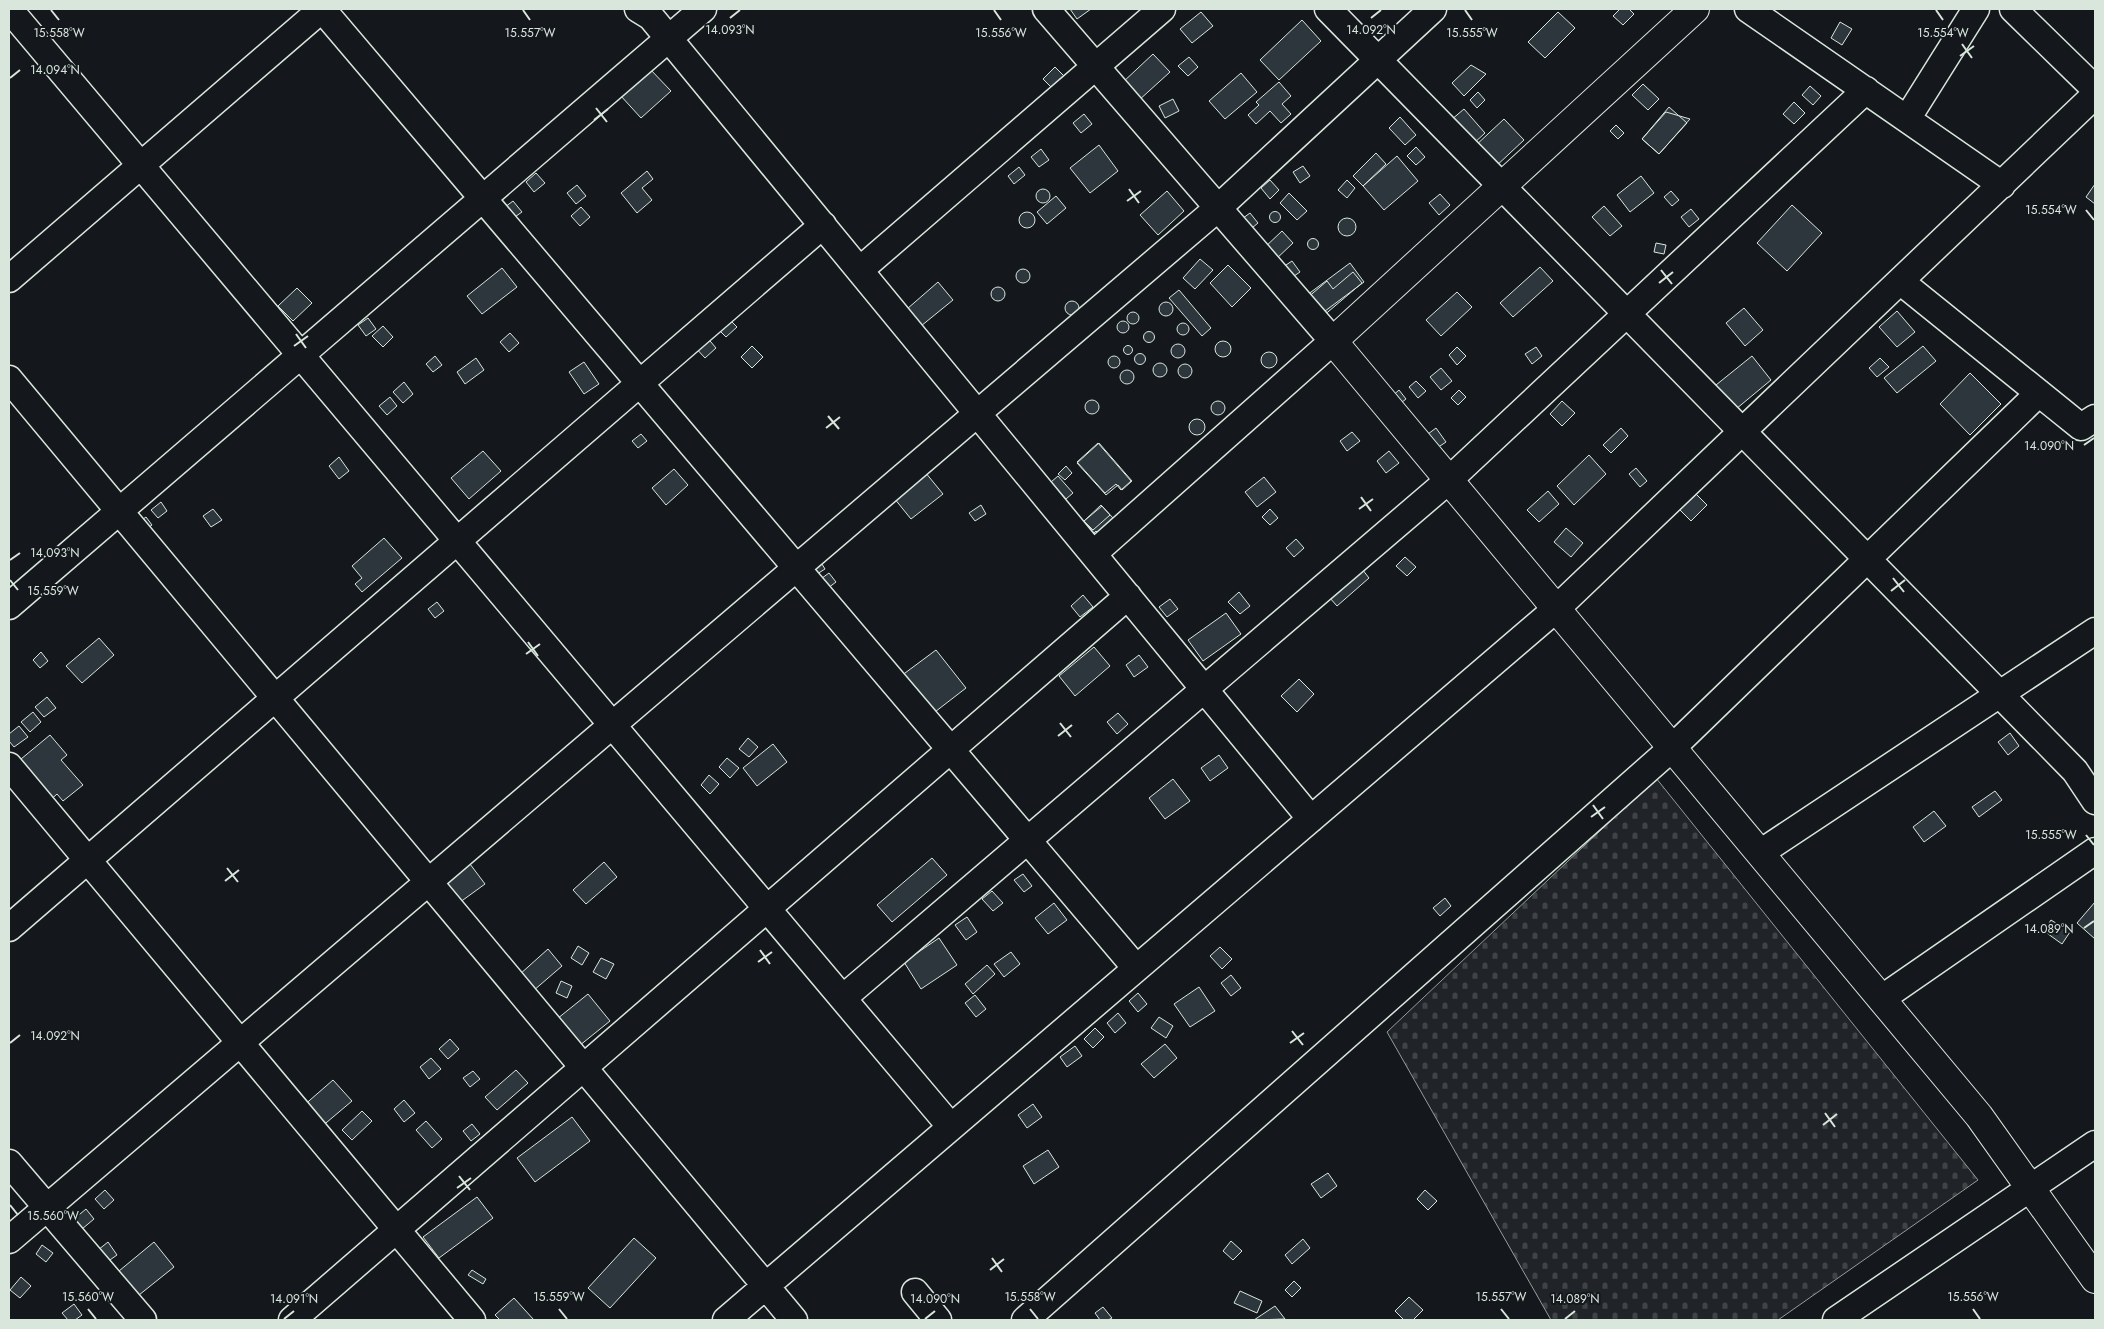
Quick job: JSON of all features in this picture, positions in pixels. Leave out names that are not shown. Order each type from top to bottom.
[{"type":"main road","points":[[1695,9],[1332,341],[1978,1116],[2095,1279]]},
{"type":"street","points":[[9,9],[951,1127]]},
{"type":"street","points":[[9,279],[322,9],[1136,968]]},
{"type":"street","points":[[638,9],[652,17],[1311,818]]},
{"type":"street","points":[[9,606],[703,9]]},
{"type":"street","points":[[1046,9],[1332,341],[1093,554]]},
{"type":"street","points":[[860,270],[1162,9]]},
{"type":"street","points":[[1328,9],[2075,771],[2095,801]]},
{"type":"street","points":[[9,1240],[1218,208],[1433,9]]},
{"type":"street","points":[[1748,9],[2002,185]]},
{"type":"street","points":[[1907,119],[1976,9]]},
{"type":"street","points":[[2013,9],[2095,89]]},
{"type":"street","points":[[843,998],[1449,480],[1866,90]]},
{"type":"street","points":[[726,1320],[1556,609],[2095,96]]},
{"type":"street","points":[[9,928],[823,225]]},
{"type":"street","points":[[1900,281],[2081,427],[2095,418]]},
{"type":"street","points":[[9,379],[794,1320]]},
{"type":"street","points":[[1024,1320],[1672,748],[2039,393]]},
{"type":"street","points":[[292,1320],[1128,596]]},
{"type":"street","points":[[1760,853],[2095,630]]},
{"type":"street","points":[[9,766],[472,1320]]},
{"type":"street","points":[[1881,999],[2095,852]]},
{"type":"street","points":[[1836,1320],[2095,1144]]},
{"type":"street","points":[[9,1163],[143,1320]]},
{"type":"street","points":[[915,1292],[938,1320]]},
{"type":"green space","points":[[1656,778],[1978,1180],[1778,1320],[1551,1320],[1387,1032]]},
{"type":"building","points":[[1070,9],[1091,9],[1077,19]]},
{"type":"building","points":[[1620,9],[1629,9],[1634,14],[1623,25],[1613,16]]},
{"type":"building","points":[[1201,12],[1213,26],[1192,43],[1180,29]]},
{"type":"building","points":[[1558,12],[1575,28],[1545,58],[1528,42]]},
{"type":"building","points":[[1302,20],[1321,41],[1279,80],[1260,60]]},
{"type":"building","points":[[1840,22],[1852,29],[1842,45],[1831,38]]},
{"type":"building","points":[[1153,54],[1170,72],[1138,101],[1122,83]]},
{"type":"building","points":[[1189,57],[1198,67],[1188,76],[1178,66]]},
{"type":"building","points":[[1471,65],[1486,74],[1464,96],[1452,83]]},
{"type":"building","points":[[1055,67],[1066,78],[1054,90],[1043,79]]},
{"type":"building","points":[[649,68],[671,91],[641,118],[620,95]]},
{"type":"building","points":[[1241,73],[1257,92],[1225,119],[1209,101]]},
{"type":"building","points":[[1279,82],[1291,96],[1282,104],[1291,114],[1281,123],[1270,111],[1256,124],[1248,115],[1259,105],[1256,102]]},
{"type":"building","points":[[1643,84],[1659,99],[1648,110],[1632,95]]},
{"type":"building","points":[[1810,86],[1821,96],[1813,105],[1802,95]]},
{"type":"building","points":[[1478,92],[1485,100],[1477,108],[1470,100]]},
{"type":"building","points":[[1173,99],[1179,111],[1165,118],[1159,106]]},
{"type":"building","points":[[1794,102],[1805,113],[1794,124],[1783,114]]},
{"type":"building","points":[[1669,107],[1687,123],[1659,154],[1642,139]]},
{"type":"building","points":[[1464,109],[1485,133],[1472,145],[1451,120]]},
{"type":"building","points":[[1666,112],[1690,119],[1659,154],[1642,139]]},
{"type":"building","points":[[1084,114],[1092,124],[1081,133],[1073,123]]},
{"type":"building","points":[[1400,117],[1416,135],[1405,145],[1389,128]]},
{"type":"building","points":[[1504,119],[1524,140],[1494,168],[1474,147]]},
{"type":"building","points":[[1616,125],[1624,133],[1618,139],[1610,131]]},
{"type":"building","points":[[1099,145],[1118,171],[1090,193],[1070,168]]},
{"type":"building","points":[[1416,147],[1425,157],[1416,165],[1407,156]]},
{"type":"building","points":[[1041,149],[1049,160],[1039,167],[1031,157]]},
{"type":"building","points":[[1376,153],[1386,164],[1363,186],[1353,176]]},
{"type":"building","points":[[1397,156],[1418,181],[1384,210],[1363,186]]},
{"type":"building","points":[[1303,166],[1310,176],[1300,183],[1293,172]]},
{"type":"building","points":[[1019,167],[1025,175],[1014,184],[1008,176]]},
{"type":"building","points":[[647,171],[653,179],[642,188],[652,200],[637,213],[621,193]]},
{"type":"building","points":[[536,173],[545,183],[534,192],[526,182]]},
{"type":"building","points":[[1641,176],[1654,193],[1630,212],[1617,195]]},
{"type":"building","points":[[1270,180],[1279,190],[1270,199],[1261,188]]},
{"type":"building","points":[[1347,180],[1355,188],[1347,198],[1338,190]]},
{"type":"building","points":[[2095,184],[2095,204],[2086,197]]},
{"type":"building","points":[[577,185],[586,196],[576,204],[567,193]]},
{"type":"building","points":[[1040,189],[1046,189],[1050,196],[1046,203],[1040,203],[1036,199],[1036,193]]},
{"type":"building","points":[[1167,191],[1184,211],[1158,235],[1140,215]]},
{"type":"building","points":[[1671,191],[1679,200],[1672,206],[1664,197]]},
{"type":"building","points":[[1289,193],[1307,211],[1297,220],[1280,203]]},
{"type":"building","points":[[1440,194],[1450,205],[1439,215],[1429,203]]},
{"type":"building","points":[[1056,196],[1066,208],[1047,224],[1037,212]]},
{"type":"building","points":[[513,201],[522,212],[509,221],[501,210]]},
{"type":"building","points":[[1792,205],[1822,233],[1787,271],[1757,243]]},
{"type":"building","points":[[1604,206],[1622,226],[1610,236],[1592,217]]},
{"type":"building","points":[[581,207],[590,217],[580,226],[571,216]]},
{"type":"building","points":[[1691,209],[1699,219],[1689,227],[1681,217]]},
{"type":"building","points":[[1024,212],[1030,212],[1035,217],[1033,226],[1024,228],[1019,223],[1019,217]]},
{"type":"building","points":[[1273,212],[1277,212],[1280,217],[1279,221],[1273,222],[1270,219],[1270,215]]},
{"type":"building","points":[[1250,213],[1258,223],[1247,232],[1239,221]]},
{"type":"building","points":[[1347,218],[1353,221],[1356,227],[1353,233],[1347,236],[1341,233],[1338,227],[1341,221]]},
{"type":"building","points":[[1282,231],[1293,243],[1274,261],[1263,249]]},
{"type":"building","points":[[1313,238],[1319,244],[1313,250],[1307,244]]},
{"type":"building","points":[[1656,243],[1666,245],[1664,254],[1654,252]]},
{"type":"building","points":[[1200,259],[1213,270],[1195,289],[1183,278]]},
{"type":"building","points":[[1292,261],[1300,272],[1288,280],[1280,269]]},
{"type":"building","points":[[1350,263],[1364,282],[1321,314],[1307,295]]},
{"type":"building","points":[[1228,265],[1251,288],[1232,307],[1210,283]]},
{"type":"building","points":[[1540,267],[1553,281],[1513,317],[1500,303]]},
{"type":"building","points":[[502,268],[517,287],[482,314],[467,296]]},
{"type":"building","points":[[1023,269],[1028,271],[1030,276],[1028,281],[1023,283],[1018,281],[1016,276],[1018,271]]},
{"type":"building","points":[[1353,272],[1362,283],[1322,317],[1306,299],[1327,281],[1333,289]]},
{"type":"building","points":[[938,282],[953,300],[921,326],[907,309]]},
{"type":"building","points":[[995,287],[1001,287],[1005,294],[1001,301],[995,301],[991,297],[991,291]]},
{"type":"building","points":[[297,288],[312,303],[293,321],[278,306]]},
{"type":"building","points":[[1179,290],[1211,328],[1202,336],[1169,298]]},
{"type":"building","points":[[1457,292],[1472,307],[1441,336],[1426,320]]},
{"type":"building","points":[[1069,301],[1075,301],[1079,308],[1075,315],[1069,315],[1065,311],[1065,305]]},
{"type":"building","points":[[1166,302],[1171,304],[1173,309],[1171,314],[1166,316],[1161,314],[1159,309],[1161,304]]},
{"type":"building","points":[[1744,308],[1763,330],[1745,346],[1726,323]]},
{"type":"building","points":[[1897,311],[1915,332],[1897,347],[1879,327]]},
{"type":"building","points":[[1135,312],[1138,313],[1138,323],[1131,324],[1128,323],[1127,316],[1128,313]]},
{"type":"building","points":[[727,317],[737,327],[726,337],[716,327]]},
{"type":"building","points":[[368,318],[376,329],[366,336],[358,325]]},
{"type":"building","points":[[1121,321],[1125,321],[1129,327],[1125,333],[1121,333],[1117,329],[1117,325]]},
{"type":"building","points":[[1181,323],[1185,323],[1189,329],[1185,335],[1181,335],[1177,331],[1177,327]]},
{"type":"building","points":[[383,326],[393,337],[383,347],[372,336]]},
{"type":"building","points":[[1149,331],[1155,337],[1149,343],[1143,337]]},
{"type":"building","points":[[510,333],[519,343],[509,352],[500,342]]},
{"type":"building","points":[[705,335],[716,348],[705,358],[693,345]]},
{"type":"building","points":[[1223,341],[1231,349],[1223,357],[1215,349]]},
{"type":"building","points":[[1175,344],[1181,344],[1185,351],[1181,358],[1175,358],[1171,354],[1171,348]]},
{"type":"building","points":[[1128,345],[1133,350],[1128,355],[1123,350]]},
{"type":"building","points":[[752,346],[763,357],[752,368],[741,357]]},
{"type":"building","points":[[1923,346],[1936,361],[1897,393],[1884,378]]},
{"type":"building","points":[[1457,347],[1466,356],[1457,365],[1449,355]]},
{"type":"building","points":[[1536,347],[1542,356],[1532,364],[1525,354]]},
{"type":"building","points":[[1269,352],[1277,360],[1269,368],[1261,360]]},
{"type":"building","points":[[1138,354],[1142,354],[1145,359],[1144,363],[1138,364],[1135,361],[1135,357]]},
{"type":"building","points":[[435,356],[442,365],[433,372],[426,364]]},
{"type":"building","points":[[1112,356],[1116,356],[1120,362],[1116,368],[1112,368],[1108,364],[1108,360]]},
{"type":"building","points":[[1752,356],[1771,380],[1736,409],[1716,385]]},
{"type":"building","points":[[476,358],[484,370],[465,384],[457,372]]},
{"type":"building","points":[[1880,358],[1889,367],[1877,377],[1869,368]]},
{"type":"building","points":[[584,362],[599,384],[584,394],[569,372]]},
{"type":"building","points":[[1160,363],[1165,365],[1167,370],[1165,375],[1160,377],[1155,375],[1153,370],[1155,365]]},
{"type":"building","points":[[1185,364],[1190,366],[1192,371],[1190,376],[1185,378],[1180,376],[1178,371],[1180,366]]},
{"type":"building","points":[[1441,368],[1452,381],[1441,390],[1430,377]]},
{"type":"building","points":[[1124,370],[1130,370],[1134,377],[1130,384],[1124,384],[1120,380],[1120,374]]},
{"type":"building","points":[[1970,373],[2001,404],[1970,435],[1940,404]]},
{"type":"building","points":[[1416,381],[1426,391],[1418,398],[1409,387]]},
{"type":"building","points":[[404,382],[413,394],[403,403],[393,392]]},
{"type":"building","points":[[1399,390],[1406,399],[1397,406],[1390,398]]},
{"type":"building","points":[[1459,390],[1466,397],[1458,405],[1451,398]]},
{"type":"building","points":[[390,397],[397,406],[387,415],[379,406]]},
{"type":"building","points":[[1089,400],[1095,400],[1099,407],[1095,414],[1089,414],[1085,410],[1085,404]]},
{"type":"building","points":[[1215,401],[1221,401],[1225,408],[1221,415],[1215,415],[1211,411],[1211,405]]},
{"type":"building","points":[[1562,401],[1575,413],[1562,426],[1550,414]]},
{"type":"building","points":[[1197,419],[1205,427],[1197,435],[1189,427]]},
{"type":"building","points":[[1436,428],[1446,442],[1434,450],[1424,437]]},
{"type":"building","points":[[1621,428],[1628,436],[1611,453],[1603,445]]},
{"type":"building","points":[[1352,432],[1360,441],[1347,451],[1340,441]]},
{"type":"building","points":[[641,434],[647,441],[638,448],[632,441]]},
{"type":"building","points":[[1098,443],[1131,481],[1121,490],[1116,484],[1105,493],[1077,462]]},
{"type":"building","points":[[1099,443],[1132,481],[1122,490],[1118,485],[1106,495],[1077,463]]},
{"type":"building","points":[[483,451],[501,471],[469,499],[451,478]]},
{"type":"building","points":[[1389,451],[1399,463],[1386,473],[1377,461]]},
{"type":"building","points":[[1589,455],[1606,474],[1574,505],[1557,486]]},
{"type":"building","points":[[339,457],[349,471],[339,479],[329,466]]},
{"type":"building","points":[[1066,466],[1072,473],[1065,480],[1058,474]]},
{"type":"building","points":[[1636,468],[1647,481],[1640,487],[1629,474]]},
{"type":"building","points":[[674,469],[688,485],[666,505],[652,488]]},
{"type":"building","points":[[925,472],[943,494],[911,519],[894,498]]},
{"type":"building","points":[[1058,476],[1073,493],[1066,499],[1051,482]]},
{"type":"building","points":[[1264,477],[1276,492],[1257,507],[1245,492]]},
{"type":"building","points":[[1548,491],[1559,504],[1539,522],[1527,510]]},
{"type":"building","points":[[1696,494],[1707,505],[1691,521],[1680,510]]},
{"type":"building","points":[[161,502],[167,511],[158,518],[151,510]]},
{"type":"building","points":[[981,505],[986,514],[975,521],[969,513]]},
{"type":"building","points":[[1101,505],[1110,515],[1093,530],[1084,521]]},
{"type":"building","points":[[1102,506],[1113,518],[1104,526],[1107,529],[1100,535],[1096,531],[1094,533],[1084,521]]},
{"type":"building","points":[[213,509],[222,520],[211,527],[203,516]]},
{"type":"building","points":[[1270,509],[1278,518],[1270,525],[1262,517]]},
{"type":"building","points":[[146,517],[152,525],[142,532],[136,524]]},
{"type":"building","points":[[1566,528],[1583,543],[1571,557],[1554,542]]},
{"type":"building","points":[[384,538],[402,558],[362,592],[355,584],[362,578],[352,566]]},
{"type":"building","points":[[1296,539],[1304,548],[1294,557],[1286,548]]},
{"type":"building","points":[[817,556],[825,569],[814,576],[806,564]]},
{"type":"building","points":[[1405,557],[1416,567],[1407,576],[1396,566]]},
{"type":"building","points":[[1362,569],[1369,578],[1337,606],[1329,597]]},
{"type":"building","points":[[829,573],[836,582],[824,591],[818,581]]},
{"type":"building","points":[[1239,592],[1250,606],[1240,614],[1228,602]]},
{"type":"building","points":[[1083,595],[1093,607],[1080,617],[1071,606]]},
{"type":"building","points":[[1170,599],[1178,609],[1167,617],[1159,607]]},
{"type":"building","points":[[437,602],[444,611],[435,618],[428,609]]},
{"type":"building","points":[[1226,613],[1241,634],[1203,661],[1188,640]]},
{"type":"building","points":[[99,638],[114,655],[82,683],[66,666]]},
{"type":"building","points":[[1094,647],[1110,666],[1075,696],[1059,676]]},
{"type":"building","points":[[936,650],[966,688],[931,715],[901,676]]},
{"type":"building","points":[[41,652],[48,661],[40,668],[33,660]]},
{"type":"building","points":[[1139,655],[1148,667],[1134,677],[1126,665]]},
{"type":"building","points":[[1299,679],[1314,694],[1297,712],[1281,696]]},
{"type":"building","points":[[47,697],[56,708],[44,717],[35,707]]},
{"type":"building","points":[[33,712],[41,722],[30,732],[21,722]]},
{"type":"building","points":[[1118,713],[1128,724],[1117,734],[1107,722]]},
{"type":"building","points":[[19,726],[28,737],[14,747],[9,741],[9,734]]},
{"type":"building","points":[[2010,733],[2019,746],[2008,755],[1998,742]]},
{"type":"building","points":[[50,735],[67,755],[61,760],[83,785],[63,801],[57,794],[47,803],[9,769]]},
{"type":"building","points":[[748,738],[758,747],[749,757],[739,749]]},
{"type":"building","points":[[773,744],[787,762],[757,786],[743,768]]},
{"type":"building","points":[[1219,755],[1228,768],[1210,781],[1201,768]]},
{"type":"building","points":[[727,758],[739,768],[730,778],[719,767]]},
{"type":"building","points":[[709,775],[719,784],[710,794],[701,785]]},
{"type":"building","points":[[1173,779],[1190,801],[1165,819],[1149,798]]},
{"type":"building","points":[[1995,791],[2002,800],[1979,817],[1972,807]]},
{"type":"building","points":[[1934,811],[1946,826],[1924,842],[1913,827]]},
{"type":"building","points":[[932,858],[947,875],[892,922],[877,905]]},
{"type":"building","points":[[604,862],[617,877],[586,904],[573,890]]},
{"type":"building","points":[[470,864],[485,884],[452,908],[438,888]]},
{"type":"building","points":[[1023,874],[1032,886],[1024,892],[1014,880]]},
{"type":"building","points":[[992,891],[1003,903],[993,911],[982,899]]},
{"type":"building","points":[[1445,898],[1451,906],[1440,916],[1433,908]]},
{"type":"building","points":[[2095,902],[2095,939],[2077,923]]},
{"type":"building","points":[[1054,903],[1067,920],[1048,934],[1035,918]]},
{"type":"building","points":[[967,917],[977,932],[966,940],[955,925]]},
{"type":"building","points":[[2051,920],[2070,932],[2062,944],[2044,931]]},
{"type":"building","points":[[939,938],[957,965],[921,989],[904,962]]},
{"type":"building","points":[[578,946],[589,953],[582,965],[571,958]]},
{"type":"building","points":[[1220,947],[1232,959],[1222,969],[1210,956]]},
{"type":"building","points":[[548,949],[562,966],[533,991],[519,975]]},
{"type":"building","points":[[1011,952],[1020,964],[1004,977],[994,964]]},
{"type":"building","points":[[601,958],[614,964],[606,979],[593,972]]},
{"type":"building","points":[[987,965],[995,974],[973,994],[965,984]]},
{"type":"building","points":[[1231,975],[1241,988],[1231,996],[1221,983]]},
{"type":"building","points":[[561,981],[572,986],[567,998],[556,993]]},
{"type":"building","points":[[1199,987],[1215,1011],[1190,1027],[1174,1004]]},
{"type":"building","points":[[1138,993],[1147,1004],[1138,1012],[1129,1001]]},
{"type":"building","points":[[588,994],[610,1021],[574,1050],[552,1023]]},
{"type":"building","points":[[975,995],[986,1009],[976,1017],[965,1003]]},
{"type":"building","points":[[1118,1013],[1126,1023],[1115,1033],[1107,1023]]},
{"type":"building","points":[[1159,1017],[1173,1026],[1166,1038],[1151,1028]]},
{"type":"building","points":[[1095,1028],[1104,1037],[1093,1048],[1084,1039]]},
{"type":"building","points":[[450,1039],[459,1049],[448,1059],[439,1049]]},
{"type":"building","points":[[1165,1044],[1177,1058],[1154,1078],[1141,1064]]},
{"type":"building","points":[[1075,1046],[1082,1056],[1067,1067],[1060,1057]]},
{"type":"building","points":[[431,1058],[441,1069],[429,1079],[420,1067]]},
{"type":"building","points":[[516,1070],[528,1083],[497,1110],[485,1097]]},
{"type":"building","points":[[473,1071],[480,1079],[470,1087],[463,1078]]},
{"type":"building","points":[[333,1080],[352,1101],[320,1128],[302,1107]]},
{"type":"building","points":[[404,1100],[415,1113],[404,1122],[394,1109]]},
{"type":"building","points":[[1033,1104],[1042,1117],[1027,1128],[1018,1115]]},
{"type":"building","points":[[362,1111],[372,1121],[352,1140],[342,1130]]},
{"type":"building","points":[[572,1117],[590,1141],[535,1182],[517,1158]]},
{"type":"building","points":[[426,1121],[442,1139],[432,1148],[416,1130]]},
{"type":"building","points":[[472,1124],[480,1134],[471,1141],[463,1131]]},
{"type":"building","points":[[1048,1150],[1059,1167],[1034,1184],[1023,1166]]},
{"type":"building","points":[[1328,1173],[1337,1186],[1321,1198],[1311,1184]]},
{"type":"building","points":[[105,1190],[114,1200],[104,1209],[95,1199]]},
{"type":"building","points":[[1425,1190],[1437,1201],[1428,1210],[1417,1199]]},
{"type":"building","points":[[477,1197],[493,1218],[439,1258],[423,1237]]},
{"type":"building","points":[[86,1209],[94,1219],[82,1229],[74,1219]]},
{"type":"building","points":[[634,1238],[656,1258],[610,1308],[588,1288]]},
{"type":"building","points":[[1303,1239],[1310,1248],[1292,1264],[1285,1255]]},
{"type":"building","points":[[1231,1241],[1242,1251],[1233,1260],[1223,1251]]},
{"type":"building","points":[[108,1242],[117,1255],[107,1262],[98,1250]]},
{"type":"building","points":[[154,1242],[174,1267],[139,1295],[119,1271]]},
{"type":"building","points":[[42,1245],[53,1253],[46,1262],[36,1254]]},
{"type":"building","points":[[472,1270],[486,1279],[483,1284],[468,1275]]},
{"type":"building","points":[[21,1277],[31,1286],[20,1298],[10,1290]]},
{"type":"building","points":[[1294,1281],[1301,1288],[1292,1297],[1285,1290]]},
{"type":"building","points":[[1240,1291],[1262,1301],[1257,1313],[1234,1303]]},
{"type":"building","points":[[1409,1297],[1423,1310],[1413,1320],[1404,1320],[1395,1311]]},
{"type":"building","points":[[514,1298],[534,1320],[500,1320],[495,1315]]},
{"type":"building","points":[[74,1304],[82,1315],[75,1320],[68,1320],[62,1313]]},
{"type":"building","points":[[1275,1306],[1285,1319],[1254,1320]]},
{"type":"building","points":[[1103,1307],[1112,1318],[1100,1320],[1095,1313]]}]
